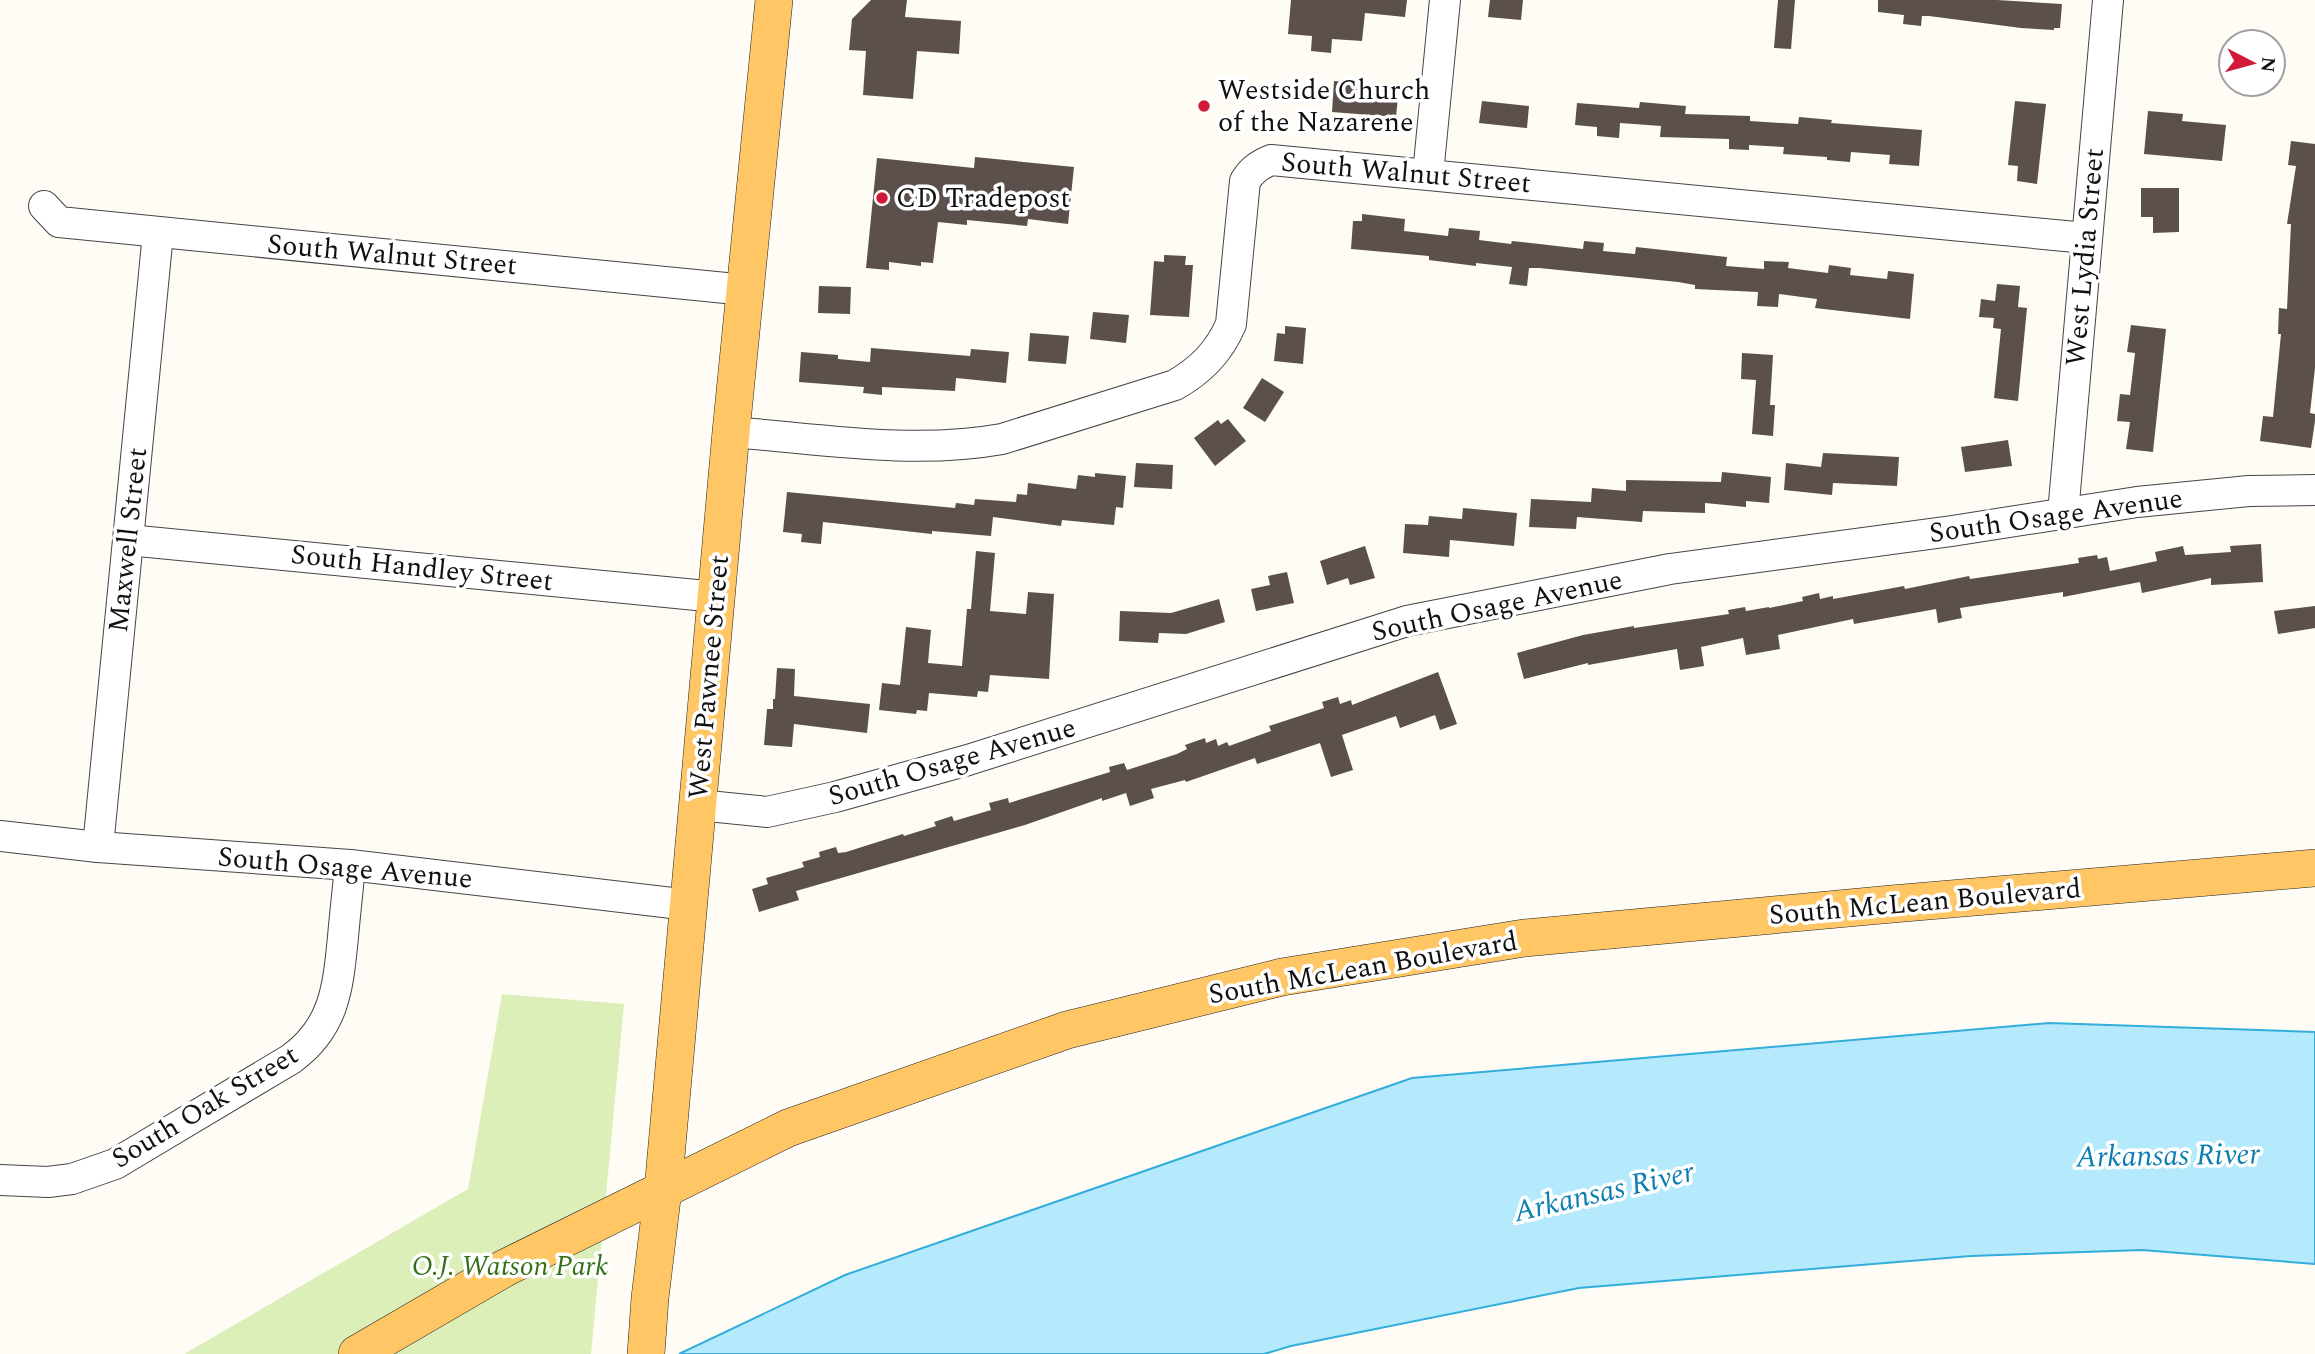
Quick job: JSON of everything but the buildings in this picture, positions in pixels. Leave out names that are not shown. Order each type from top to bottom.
[{"type":"main road","name":"West Pawnee Street","points":[[646,1354],[731,432],[774,0]]},
{"type":"main road","name":"South McLean Boulevard","points":[[357,1354],[505,1268],[788,1128],[1068,1030],[1282,977],[1524,938],[2315,868]]},
{"type":"street","points":[[1428,174],[1445,0]]},
{"type":"street","name":"West Lydia Street","points":[[2063,514],[2108,0]]},
{"type":"street","name":"South Walnut Street","points":[[731,432],[928,447],[978,443],[1002,439],[1175,385],[1189,377],[1214,355],[1224,341],[1231,324],[1234,304],[1245,181],[1259,165],[1271,160],[2086,238]]},
{"type":"street","name":"South Walnut Street","points":[[44,206],[59,222],[746,290]]},
{"type":"street","name":"Maxwell Street","points":[[98,847],[158,233]]},
{"type":"street","name":"South Osage Avenue","points":[[698,805],[767,811],[835,797],[968,760],[1407,621],[1670,569],[2137,502],[2249,491],[2315,491]]},
{"type":"street","name":"South Handley Street","points":[[128,540],[717,597]]},
{"type":"street","name":"South Osage Avenue","points":[[0,836],[98,847],[350,865],[689,905]]},
{"type":"street","name":"South Oak Street","points":[[0,1180],[48,1182],[72,1179],[115,1164],[291,1059],[308,1046],[327,1019],[337,991],[350,865]]},
{"type":"green space","name":"O.J. Watson Park","points":[[502,994],[624,1004],[591,1354],[184,1354],[468,1189]]},
{"type":"water","name":"Arkansas River","points":[[2049,1023],[2315,1032],[2315,1264],[2142,1250],[1971,1256],[1579,1288],[1291,1346],[1264,1354],[679,1354],[845,1275],[1412,1078]]},
{"type":"place","name":"Westside Church of the Nazarene","points":[[1204,106]]},
{"type":"place","name":"CD Tradepost","points":[[882,198]]}]
